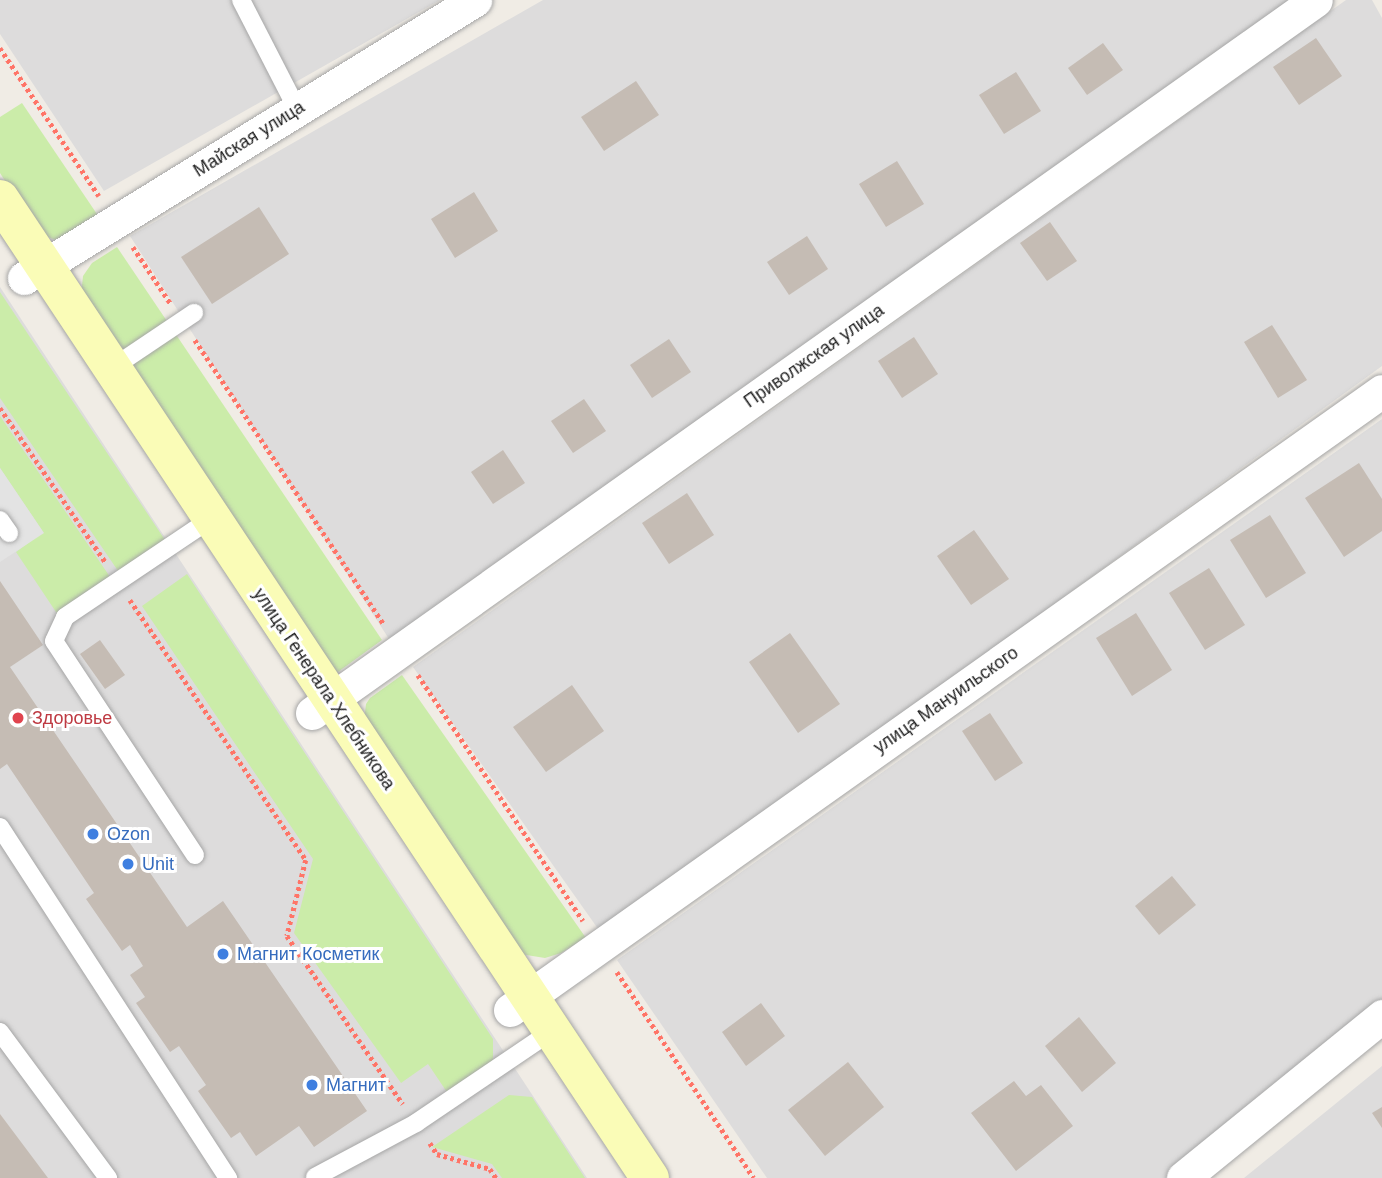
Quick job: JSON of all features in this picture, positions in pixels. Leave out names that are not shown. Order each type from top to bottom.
[{"type":"street","name":"Майская улица","points":[[34,272],[475,0]]},
{"type":"street","name":"Приволжская улица","points":[[321,706],[1316,0]]},
{"type":"street","name":"улица Генерала Хлебникова","points":[[0,199],[34,272],[201,526],[543,1038],[650,1178]]},
{"type":"street","name":"улица Генерала Хлебникова","points":[[0,243],[34,272],[112,368],[201,526]]},
{"type":"street","name":"улица Мануильского","points":[[519,1003],[1382,391]]},
{"type":"street","points":[[1183,1178],[1382,1016]]},
{"type":"street","name":"улица Генерала Хлебникова","points":[[543,1038],[620,1178]]},
{"type":"lane","points":[[242,0],[298,109]]},
{"type":"lane","points":[[112,368],[188,317]]},
{"type":"lane","points":[[195,855],[54,641],[65,617],[201,526]]},
{"type":"lane","points":[[0,827],[228,1178]]},
{"type":"lane","points":[[0,1032],[108,1178]]},
{"type":"lane","points":[[315,1178],[416,1124],[543,1038]]},
{"type":"path","points":[[0,48],[116,221],[188,317],[401,649],[754,1178]]},
{"type":"path","points":[[0,408],[306,860],[287,936],[437,1154],[490,1169],[496,1178]]},
{"type":"shaded area","points":[[0,0],[440,0],[104,191],[0,34]]},
{"type":"shaded area","points":[[543,0],[1289,0],[389,639],[130,236]]},
{"type":"shaded area","points":[[1346,0],[1372,0],[1382,18],[1382,366],[601,933],[413,667]]},
{"type":"shaded area","points":[[0,287],[587,1178],[0,1178]]},
{"type":"shaded area","points":[[1382,419],[1382,1005],[1169,1178],[767,1178],[617,960]]},
{"type":"shaded area","points":[[0,468],[44,533],[0,562]]},
{"type":"shaded area","points":[[1382,1066],[1382,1178],[1244,1178]]},
{"type":"green space","points":[[22,103],[103,223],[56,240],[35,228],[0,173],[0,117]]},
{"type":"green space","points":[[117,247],[382,640],[331,677],[81,295],[83,276],[92,263]]},
{"type":"green space","points":[[0,292],[173,552],[127,584],[0,398]]},
{"type":"green space","points":[[0,416],[119,590],[66,627],[16,552],[43,532],[0,468]]},
{"type":"green space","points":[[187,574],[493,1039],[493,1073],[453,1101],[428,1064],[401,1083],[294,933],[313,859],[142,606]]},
{"type":"green space","points":[[402,675],[586,938],[561,953],[545,958],[520,954],[364,720],[366,704],[370,698]]},
{"type":"green space","points":[[509,1095],[532,1097],[585,1178],[502,1178],[492,1164],[432,1147]]},
{"type":"building","points":[[1316,38],[1342,76],[1299,105],[1273,67]]},
{"type":"building","points":[[1103,43],[1123,70],[1087,95],[1068,68]]},
{"type":"building","points":[[1016,72],[1041,111],[1004,134],[979,95]]},
{"type":"building","points":[[636,81],[659,115],[604,151],[581,117]]},
{"type":"building","points":[[897,161],[924,204],[886,227],[859,184]]},
{"type":"building","points":[[474,192],[498,231],[455,258],[431,219]]},
{"type":"building","points":[[259,207],[289,254],[212,304],[181,257]]},
{"type":"building","points":[[1050,222],[1077,261],[1047,281],[1020,243]]},
{"type":"building","points":[[807,236],[828,269],[789,295],[767,262]]},
{"type":"building","points":[[1272,325],[1307,380],[1278,398],[1244,342]]},
{"type":"building","points":[[914,337],[938,374],[902,398],[878,361]]},
{"type":"building","points":[[669,339],[691,372],[652,398],[630,365]]},
{"type":"building","points":[[584,399],[606,431],[573,453],[551,421]]},
{"type":"building","points":[[503,450],[525,483],[493,504],[471,472]]},
{"type":"building","points":[[1359,463],[1382,499],[1382,531],[1344,557],[1305,498]]},
{"type":"building","points":[[687,493],[714,535],[669,564],[642,523]]},
{"type":"building","points":[[1270,515],[1306,573],[1266,598],[1230,540]]},
{"type":"building","points":[[974,530],[1009,579],[971,605],[937,556]]},
{"type":"building","points":[[1209,568],[1245,625],[1205,650],[1169,593]]},
{"type":"building","points":[[0,581],[43,645],[10,667],[187,927],[223,901],[367,1111],[314,1147],[299,1126],[256,1156],[240,1132],[231,1138],[198,1091],[206,1085],[179,1046],[170,1052],[136,1003],[145,997],[130,975],[143,966],[130,945],[122,951],[86,899],[94,893],[7,764],[0,769]]},
{"type":"building","points":[[1136,613],[1172,670],[1132,696],[1096,638]]},
{"type":"building","points":[[790,633],[840,704],[798,733],[749,662]]},
{"type":"building","points":[[100,640],[125,675],[105,689],[80,654]]},
{"type":"building","points":[[572,685],[604,731],[546,772],[513,727]]},
{"type":"building","points":[[990,713],[1023,763],[995,781],[962,731]]},
{"type":"building","points":[[1172,876],[1196,905],[1159,935],[1135,906]]},
{"type":"building","points":[[761,1003],[785,1036],[746,1066],[722,1032]]},
{"type":"building","points":[[1079,1017],[1116,1063],[1082,1092],[1045,1046]]},
{"type":"building","points":[[848,1062],[884,1107],[825,1156],[788,1110]]},
{"type":"building","points":[[1014,1081],[1026,1096],[1041,1085],[1073,1126],[1016,1171],[971,1113]]},
{"type":"building","points":[[1382,1107],[1382,1128],[1372,1113]]},
{"type":"building","points":[[0,1114],[48,1178],[0,1178]]},
{"type":"place","name":"Здоровье","points":[[18,718]]},
{"type":"place","name":"Ozon","points":[[93,834]]},
{"type":"place","name":"Unit","points":[[128,864]]},
{"type":"place","name":"Магнит Косметик","points":[[223,954]]},
{"type":"place","name":"Магнит","points":[[312,1085]]}]
